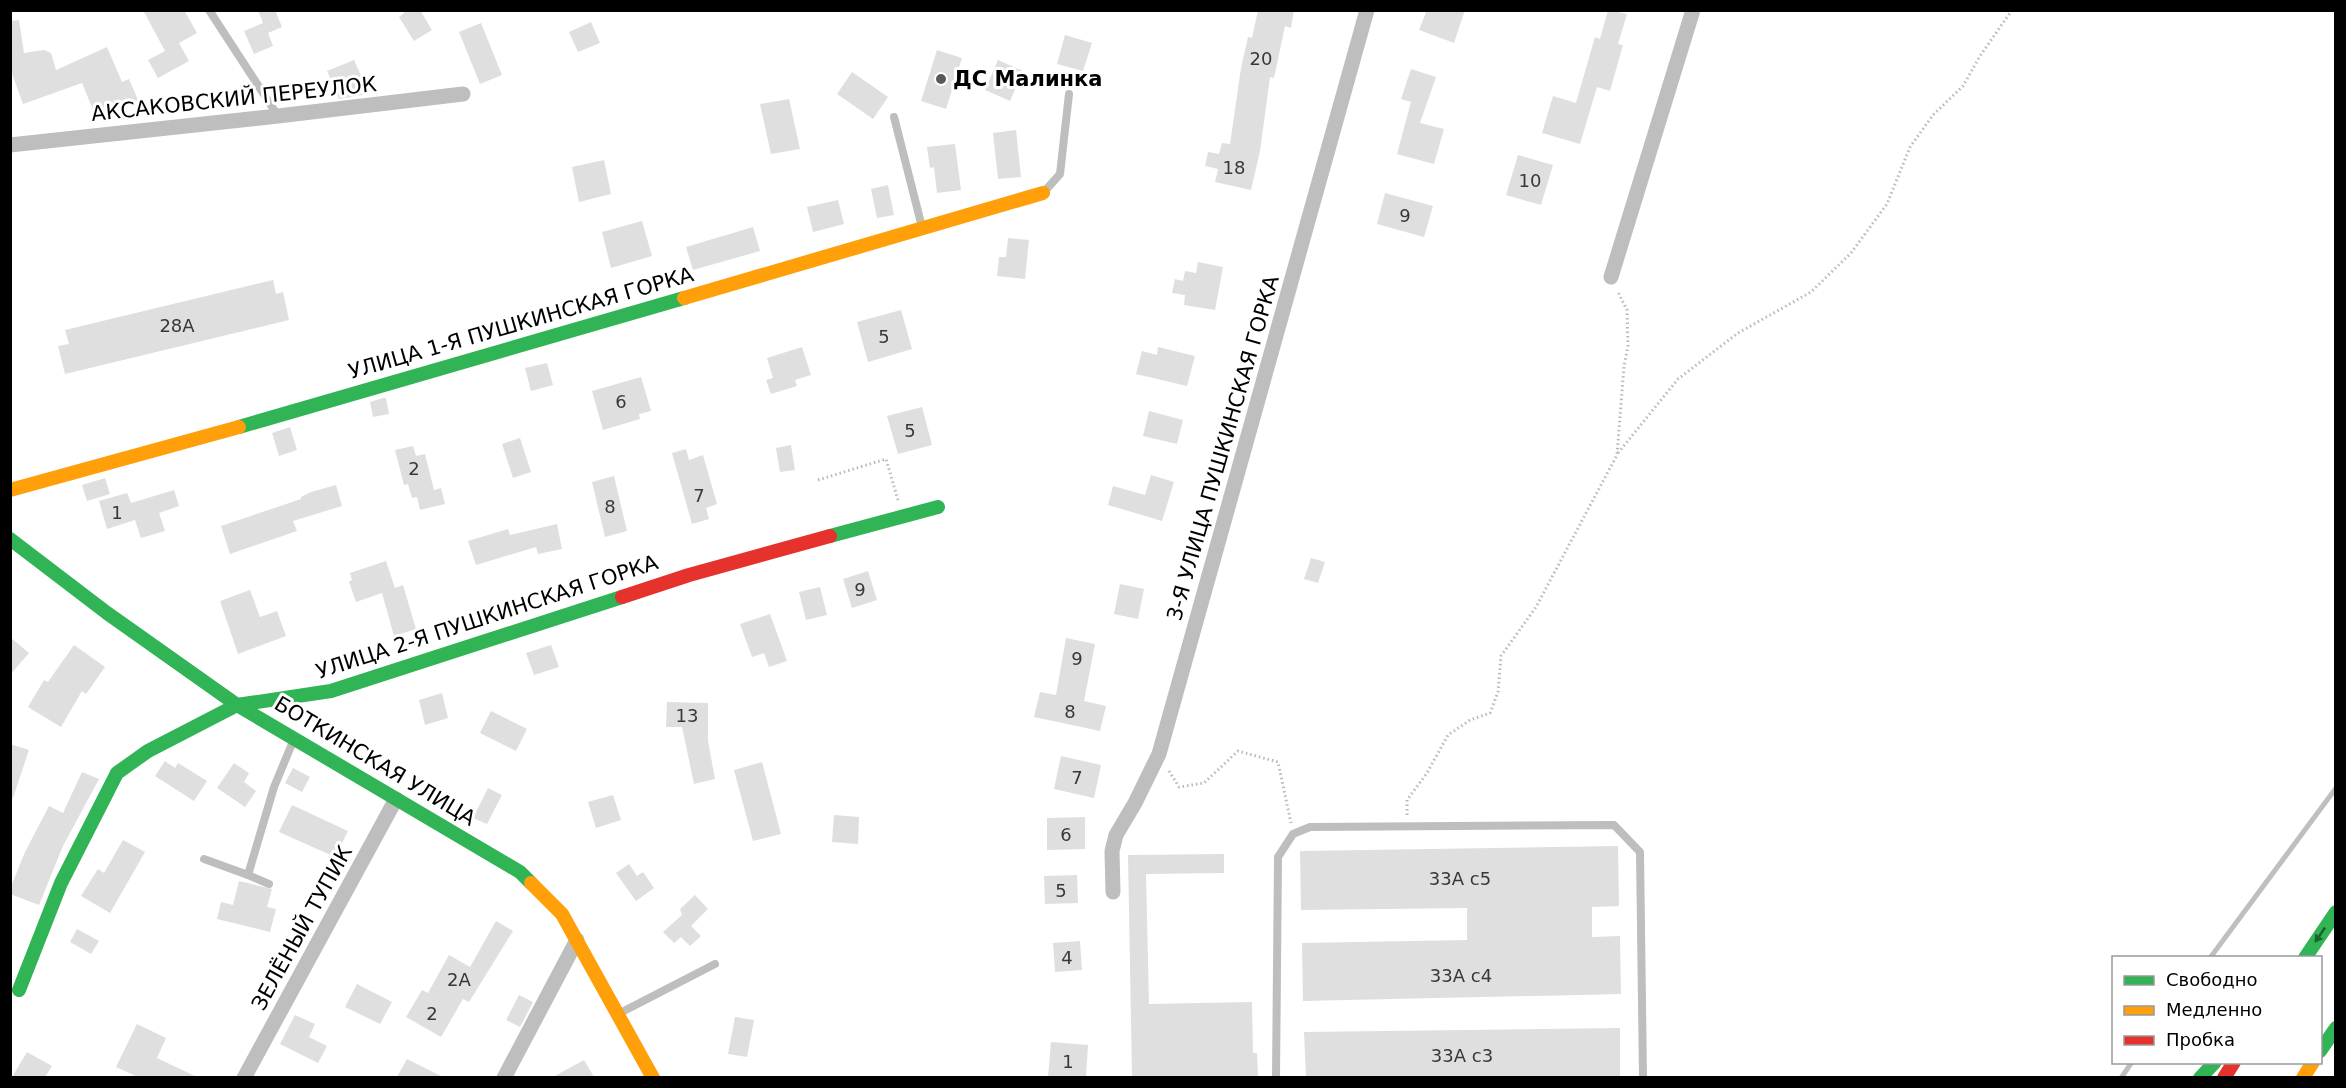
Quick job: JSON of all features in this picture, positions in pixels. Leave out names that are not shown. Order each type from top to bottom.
[{"type":"main road","name":"УЛИЦА 1-Я ПУШКИНСКАЯ ГОРКА","points":[[10,490],[228,430],[1043,193]]},
{"type":"main road","name":"УЛИЦА 2-Я ПУШКИНСКАЯ ГОРКА","points":[[19,990],[61,883],[117,773],[148,751],[237,705],[331,691],[689,574],[938,507]]},
{"type":"main road","name":"БОТКИНСКАЯ УЛИЦА","points":[[10,539],[107,613],[237,705],[520,872],[562,914],[653,1077]]},
{"type":"main road","points":[[2306,956],[2336,912]]},
{"type":"main road","points":[[2322,1048],[2336,1028]]},
{"type":"main road","points":[[2200,1077],[2213,1064]]},
{"type":"main road","points":[[2224,1077],[2233,1064]]},
{"type":"main road","points":[[2303,1077],[2312,1064]]},
{"type":"street","name":"3-Я УЛИЦА ПУШКИНСКАЯ ГОРКА","points":[[1113,892],[1112,851],[1116,835],[1159,754],[1367,10]]},
{"type":"street","points":[[1611,277],[1693,10]]},
{"type":"street","name":"АКСАКОВСКИЙ ПЕРЕУЛОК","points":[[10,144],[463,94]]},
{"type":"street","name":"ЗЕЛЁНЫЙ ТУПИК","points":[[244,1077],[396,799]]},
{"type":"street","points":[[504,1077],[577,940]]},
{"type":"lane","points":[[209,10],[278,116]]},
{"type":"lane","points":[[1043,193],[1060,174],[1069,94]]},
{"type":"lane","points":[[894,117],[922,228]]},
{"type":"lane","points":[[248,875],[274,787],[294,738]]},
{"type":"lane","points":[[1276,1077],[1278,857],[1293,834],[1310,827],[1614,825],[1640,852],[1643,1077]]},
{"type":"lane","points":[[204,859],[270,884]]},
{"type":"lane","points":[[618,1013],[716,964]]},
{"type":"path","points":[[1407,826],[1407,800],[1427,773],[1448,735],[1470,720],[1490,713],[1498,692],[1501,656],[1536,607],[1617,455],[1678,379],[1738,333],[1811,292],[1851,253],[1887,204],[1910,147],[1933,115],[1963,86],[1980,56],[2012,10]]},
{"type":"path","points":[[1611,277],[1627,310],[1628,346],[1624,366],[1617,455]]},
{"type":"path","points":[[818,480],[886,459],[903,516]]},
{"type":"path","points":[[1159,754],[1179,787],[1204,783],[1238,751],[1278,762],[1293,834]]},
{"type":"building","points":[[143,10],[184,10],[197,33],[179,43],[189,61],[158,78],[148,60],[165,51]]},
{"type":"building","points":[[258,10],[275,10],[282,27],[268,33],[273,46],[254,54],[244,31],[263,23]]},
{"type":"building","points":[[408,10],[420,10],[432,30],[414,41],[399,17]]},
{"type":"building","points":[[1258,10],[1294,10],[1291,28],[1285,26],[1274,78],[1270,77],[1260,151],[1251,190],[1215,182],[1218,169],[1205,166],[1208,152],[1219,154],[1222,143],[1230,144],[1241,68],[1248,37],[1252,38]]},
{"type":"building","points":[[1427,10],[1465,10],[1454,43],[1419,30]]},
{"type":"building","points":[[1608,10],[1627,14],[1618,44],[1623,45],[1610,91],[1597,87],[1580,144],[1542,133],[1553,96],[1576,103],[1595,37],[1600,39]]},
{"type":"building","points":[[19,20],[24,53],[44,50],[51,53],[56,70],[107,47],[122,82],[129,79],[138,100],[96,117],[82,83],[23,104],[10,68],[10,21]]},
{"type":"building","points":[[591,22],[600,43],[578,52],[569,32]]},
{"type":"building","points":[[481,23],[502,75],[480,84],[459,32]]},
{"type":"building","points":[[1065,35],[1092,43],[1083,71],[1057,64]]},
{"type":"building","name":"ДС Малинка","points":[[937,50],[962,58],[946,109],[921,101]]},
{"type":"building","points":[[354,60],[369,94],[339,99],[327,71]]},
{"type":"building","points":[[998,60],[1023,71],[1010,101],[985,90]]},
{"type":"building","points":[[1411,69],[1436,77],[1420,123],[1444,129],[1434,164],[1397,154],[1411,102],[1401,99]]},
{"type":"building","points":[[852,72],[888,97],[873,119],[837,94]]},
{"type":"building","points":[[789,99],[800,149],[771,154],[760,104]]},
{"type":"building","points":[[1016,130],[1021,177],[998,179],[993,133]]},
{"type":"building","points":[[955,144],[961,190],[937,193],[934,167],[930,168],[927,147]]},
{"type":"building","points":[[1518,155],[1553,165],[1541,205],[1506,195]]},
{"type":"building","points":[[604,160],[611,194],[579,202],[572,167]]},
{"type":"building","points":[[888,185],[894,215],[877,218],[871,189]]},
{"type":"building","points":[[1385,193],[1433,206],[1424,237],[1377,224]]},
{"type":"building","points":[[838,200],[844,224],[813,232],[807,207]]},
{"type":"building","points":[[642,221],[652,256],[611,268],[602,232]]},
{"type":"building","points":[[753,227],[760,251],[693,270],[686,247]]},
{"type":"building","points":[[1008,238],[1029,240],[1025,279],[997,276],[999,257],[1006,257]]},
{"type":"building","points":[[1198,262],[1223,267],[1215,310],[1184,305],[1185,295],[1172,293],[1175,279],[1183,281],[1185,271],[1196,273]]},
{"type":"building","points":[[273,280],[276,294],[283,292],[289,320],[65,374],[58,346],[69,344],[65,330]]},
{"type":"building","points":[[901,310],[912,349],[868,362],[857,322]]},
{"type":"building","points":[[802,347],[811,375],[795,380],[797,386],[771,394],[766,380],[773,378],[767,358]]},
{"type":"building","points":[[1158,347],[1195,356],[1187,386],[1136,374],[1142,351],[1157,355]]},
{"type":"building","points":[[547,363],[553,385],[531,391],[525,368]]},
{"type":"building","points":[[641,377],[651,411],[639,414],[640,419],[603,430],[592,391]]},
{"type":"building","points":[[386,398],[389,414],[373,417],[370,402]]},
{"type":"building","points":[[922,407],[932,445],[898,454],[887,416]]},
{"type":"building","points":[[1149,411],[1183,420],[1177,444],[1143,436]]},
{"type":"building","points":[[290,427],[297,450],[279,456],[272,433]]},
{"type":"building","points":[[520,438],[531,472],[513,478],[502,444]]},
{"type":"building","points":[[791,445],[795,470],[780,472],[776,448]]},
{"type":"building","points":[[413,446],[416,456],[425,454],[434,490],[441,488],[445,504],[420,510],[417,497],[412,498],[408,484],[404,485],[395,450]]},
{"type":"building","points":[[686,449],[689,460],[703,455],[717,504],[706,508],[709,519],[692,524],[672,453]]},
{"type":"building","points":[[1151,475],[1174,482],[1162,521],[1108,505],[1113,486],[1145,495]]},
{"type":"building","points":[[614,476],[627,531],[605,537],[592,482]]},
{"type":"building","points":[[105,478],[110,494],[87,501],[82,485]]},
{"type":"building","points":[[336,485],[342,506],[293,521],[297,531],[230,554],[221,526],[301,499],[311,492]]},
{"type":"building","points":[[174,490],[179,506],[159,513],[165,531],[141,538],[135,520],[107,529],[99,501],[127,493],[131,503]]},
{"type":"building","points":[[557,524],[562,549],[538,554],[536,547],[476,565],[468,541],[508,529],[510,535]]},
{"type":"building","points":[[1311,558],[1325,562],[1318,583],[1304,579]]},
{"type":"building","points":[[386,561],[395,588],[403,585],[416,629],[394,636],[382,593],[356,602],[349,582],[352,580],[350,573]]},
{"type":"building","points":[[868,571],[877,600],[852,608],[843,579]]},
{"type":"building","points":[[1120,584],[1144,589],[1138,619],[1114,614]]},
{"type":"building","points":[[820,587],[827,615],[806,620],[799,592]]},
{"type":"building","points":[[250,590],[260,617],[277,611],[286,636],[238,654],[220,601]]},
{"type":"building","points":[[770,614],[787,661],[769,667],[764,653],[752,657],[740,624]]},
{"type":"building","points":[[10,637],[29,653],[10,675]]},
{"type":"building","points":[[1066,638],[1095,644],[1084,701],[1106,706],[1100,731],[1034,717],[1040,692],[1056,695]]},
{"type":"building","points":[[74,645],[105,667],[86,694],[82,691],[61,727],[28,707],[44,680],[48,682]]},
{"type":"building","points":[[551,645],[559,667],[534,675],[526,653]]},
{"type":"building","points":[[442,693],[448,718],[425,725],[419,700]]},
{"type":"building","points":[[667,702],[708,703],[708,741],[715,779],[694,784],[682,727],[666,727]]},
{"type":"building","points":[[491,711],[527,729],[516,751],[480,733]]},
{"type":"building","points":[[10,744],[29,750],[13,798],[10,798]]},
{"type":"building","points":[[1061,756],[1101,765],[1094,798],[1054,789]]},
{"type":"building","points":[[165,761],[175,768],[178,763],[207,781],[194,801],[155,776]]},
{"type":"building","points":[[762,762],[781,834],[753,841],[734,770]]},
{"type":"building","points":[[234,763],[249,773],[244,782],[256,791],[245,807],[217,788]]},
{"type":"building","points":[[293,768],[310,777],[302,792],[285,783]]},
{"type":"building","points":[[82,772],[99,779],[63,846],[39,905],[10,894],[25,852],[49,806],[63,813]]},
{"type":"building","points":[[488,788],[502,795],[487,824],[473,818]]},
{"type":"building","points":[[613,795],[621,820],[596,828],[588,802]]},
{"type":"building","points":[[292,805],[348,831],[335,857],[279,832]]},
{"type":"building","points":[[834,815],[859,817],[858,844],[832,842]]},
{"type":"building","points":[[1085,817],[1085,849],[1047,850],[1047,818]]},
{"type":"building","points":[[123,840],[145,852],[110,913],[81,896],[98,869],[104,873]]},
{"type":"building","points":[[1618,846],[1619,906],[1592,907],[1592,937],[1620,936],[1621,994],[1303,1001],[1302,943],[1467,940],[1467,908],[1301,910],[1300,851]]},
{"type":"building","points":[[1224,854],[1224,873],[1146,874],[1149,1004],[1252,1002],[1253,1053],[1257,1053],[1258,1077],[1132,1077],[1128,855]]},
{"type":"building","points":[[629,864],[637,876],[643,872],[654,888],[636,901],[616,873]]},
{"type":"building","points":[[1077,875],[1078,903],[1045,904],[1044,876]]},
{"type":"building","points":[[239,881],[272,889],[267,907],[276,909],[270,932],[217,919],[221,902],[233,905]]},
{"type":"building","points":[[695,895],[708,909],[691,926],[701,936],[690,946],[681,937],[674,943],[663,932],[682,915],[680,909]]},
{"type":"building","points":[[496,921],[513,931],[469,1002],[463,999],[441,1037],[406,1017],[422,990],[428,993],[449,955],[470,967]]},
{"type":"building","points":[[77,929],[99,941],[91,954],[70,942]]},
{"type":"building","points":[[1080,941],[1082,970],[1055,972],[1053,943]]},
{"type":"building","points":[[357,984],[392,1002],[380,1024],[345,1007]]},
{"type":"building","points":[[519,995],[533,1002],[520,1027],[506,1020]]},
{"type":"building","points":[[295,1015],[315,1024],[309,1037],[327,1046],[318,1063],[280,1044]]},
{"type":"building","points":[[735,1017],[754,1020],[747,1057],[728,1054]]},
{"type":"building","points":[[137,1024],[166,1038],[157,1058],[197,1077],[138,1077],[116,1067]]},
{"type":"building","points":[[1620,1028],[1620,1077],[1306,1077],[1304,1032]]},
{"type":"building","points":[[1051,1042],[1088,1045],[1086,1077],[1048,1077]]},
{"type":"building","points":[[27,1052],[52,1066],[45,1077],[12,1077]]},
{"type":"building","points":[[407,1059],[443,1077],[397,1077]]},
{"type":"building","points":[[584,1060],[594,1077],[553,1077]]},
{"type":"waterway","points":[[2211,956],[2336,788]]},
{"type":"waterway","points":[[2121,1078],[2131,1064]]},
{"type":"traffic: fast","points":[[239,427],[684,298]]},
{"type":"traffic: fast","points":[[830,536],[938,507]]},
{"type":"traffic: fast","points":[[10,539],[107,613],[237,705],[520,872],[531,883]]},
{"type":"traffic: fast","points":[[19,990],[61,883],[117,773],[148,751],[237,705],[331,691],[622,597]]},
{"type":"traffic: fast","points":[[2306,956],[2336,912]]},
{"type":"traffic: fast","points":[[2322,1048],[2336,1028]]},
{"type":"traffic: fast","points":[[2200,1078],[2213,1064]]},
{"type":"traffic: slow","points":[[684,298],[1043,193]]},
{"type":"traffic: slow","points":[[10,490],[239,427]]},
{"type":"traffic: slow","points":[[531,883],[562,914],[653,1078]]},
{"type":"traffic: slow","points":[[2303,1078],[2312,1064]]},
{"type":"traffic: jam","points":[[622,597],[689,575],[830,536]]},
{"type":"traffic: jam","points":[[2224,1078],[2233,1064]]},
{"type":"place","name":"ДС Малинка","points":[[941,79]]}]
